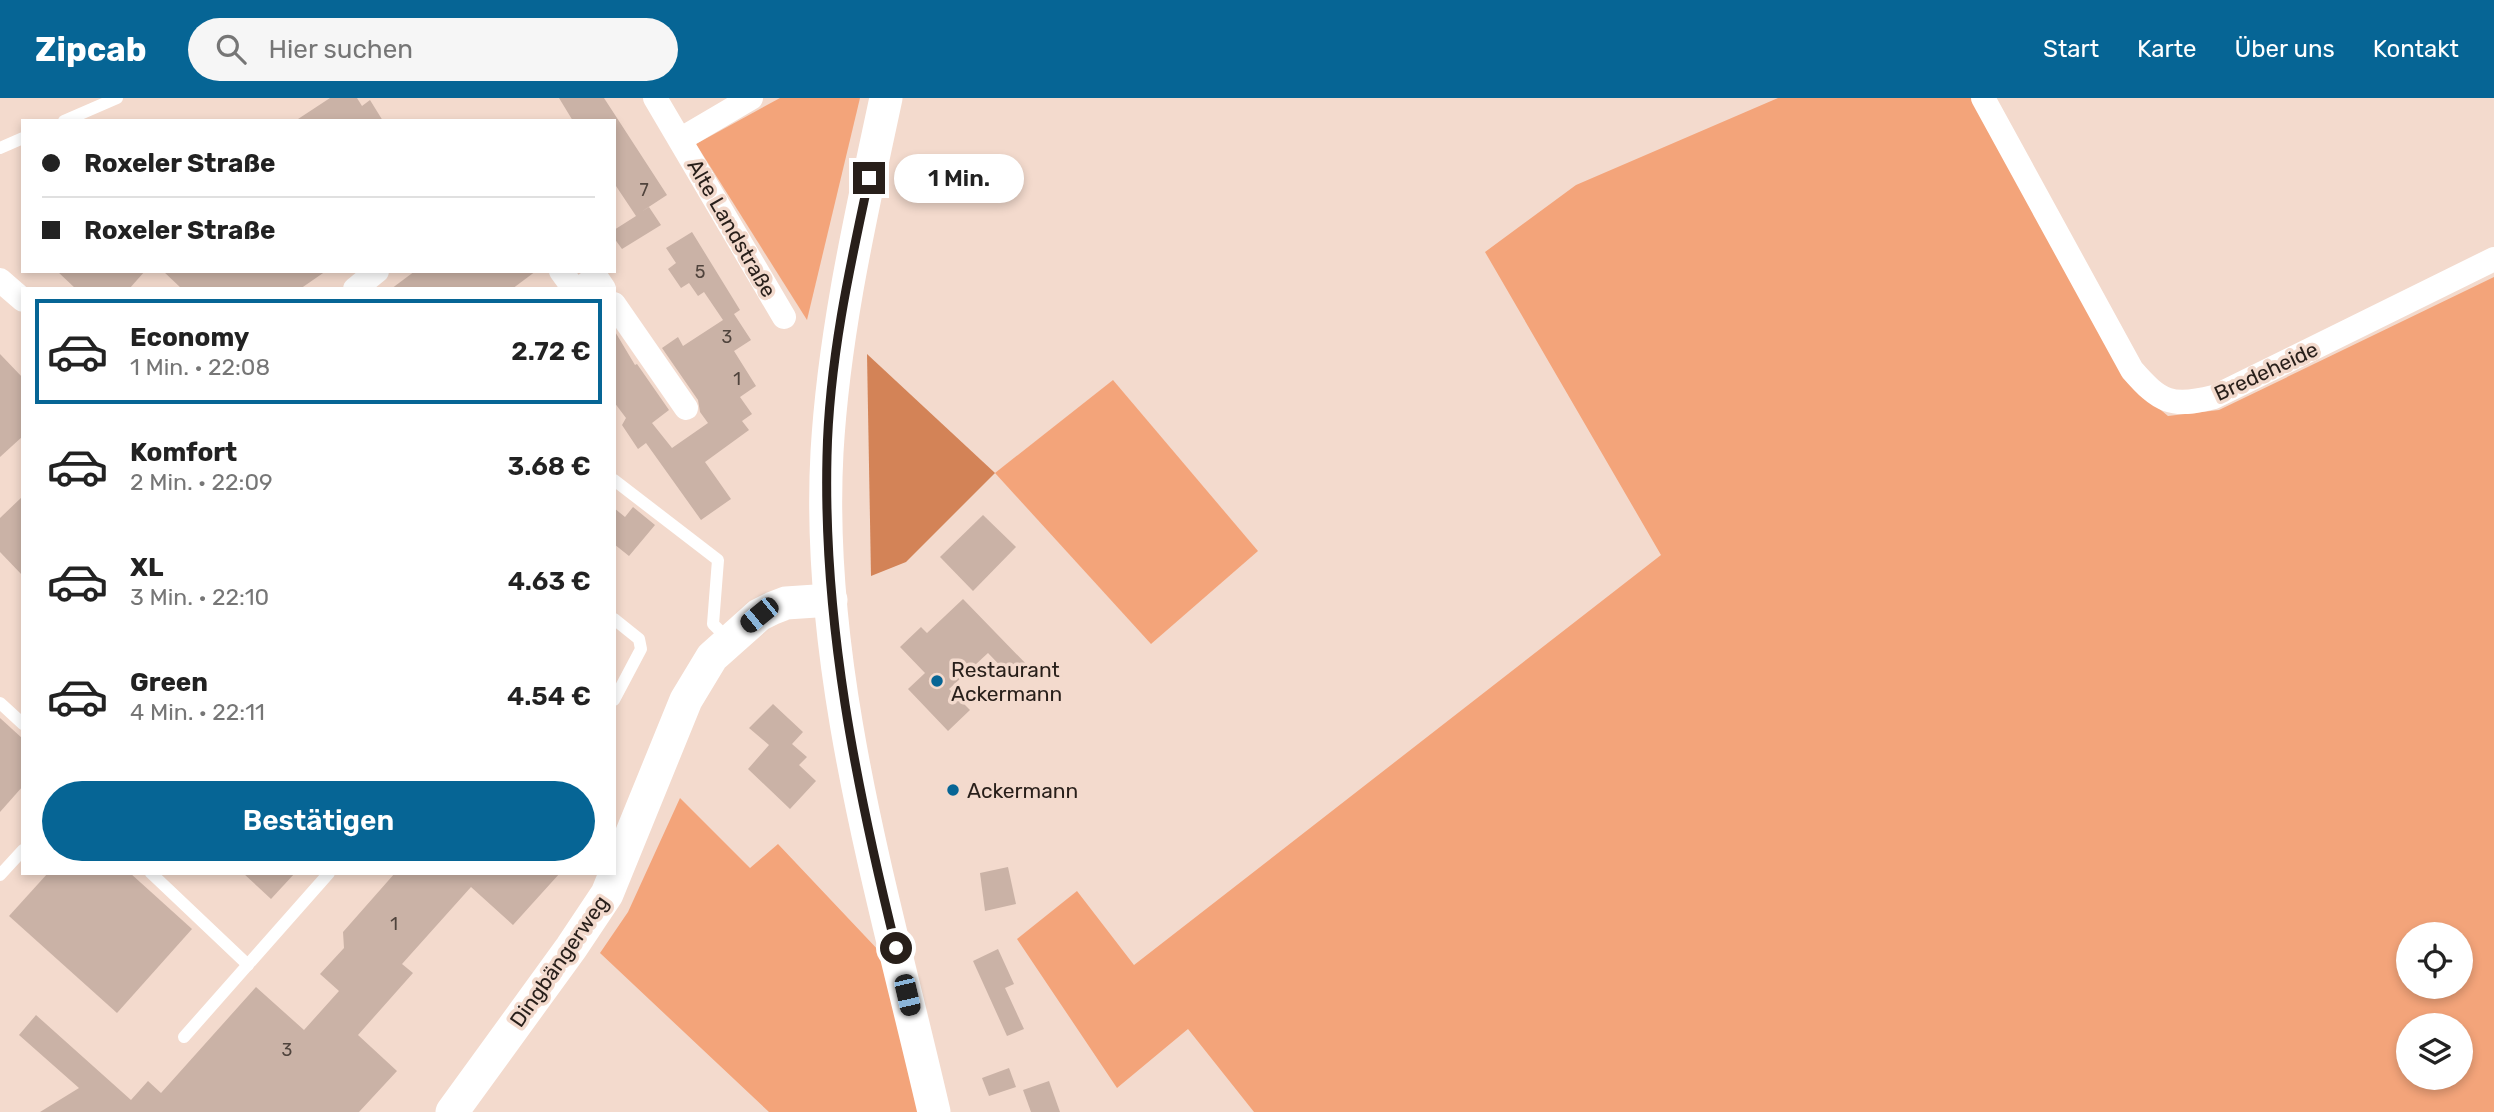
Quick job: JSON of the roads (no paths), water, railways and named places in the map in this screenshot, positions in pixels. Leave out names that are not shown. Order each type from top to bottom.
[{"type":"main road","points":[[886,98],[846,286],[834,369],[827,454],[831,600],[857,776],[934,1112]]},
{"type":"main road","name":"Dingbängerweg","points":[[620,846],[686,700],[712,657],[729,640],[774,608],[786,603],[831,600]]},
{"type":"main road","name":"Dingbängerweg","points":[[452,1112],[571,948],[607,894],[612,875]]},
{"type":"street","name":"Alte Landstraße","points":[[655,98],[784,317]]},
{"type":"street","name":"Alte Landstraße","points":[[681,139],[751,98]]},
{"type":"street","name":"Bredeheide","points":[[1983,98],[2132,370],[2151,392],[2166,402],[2191,403],[2214,397],[2494,259]]},
{"type":"street","points":[[357,287],[375,273]]},
{"type":"street","points":[[563,273],[575,287]]},
{"type":"street","points":[[580,287],[596,277],[603,287]]},
{"type":"street","points":[[0,280],[21,298]]},
{"type":"street","points":[[616,307],[686,408]]},
{"type":"lane","points":[[69,119],[117,98]]},
{"type":"lane","points":[[0,148],[21,139]]},
{"type":"lane","points":[[616,482],[719,560],[713,624],[729,640]]},
{"type":"lane","points":[[616,621],[639,639],[641,649],[616,696]]},
{"type":"lane","points":[[0,703],[21,722]]},
{"type":"lane","points":[[0,875],[21,852]]},
{"type":"lane","points":[[154,875],[248,965]]},
{"type":"lane","points":[[184,1037],[327,875]]},
{"type":"place","name":"Restaurant Ackermann","points":[[937,681]]},
{"type":"place","name":"Ackermann","points":[[953,790]]}]
